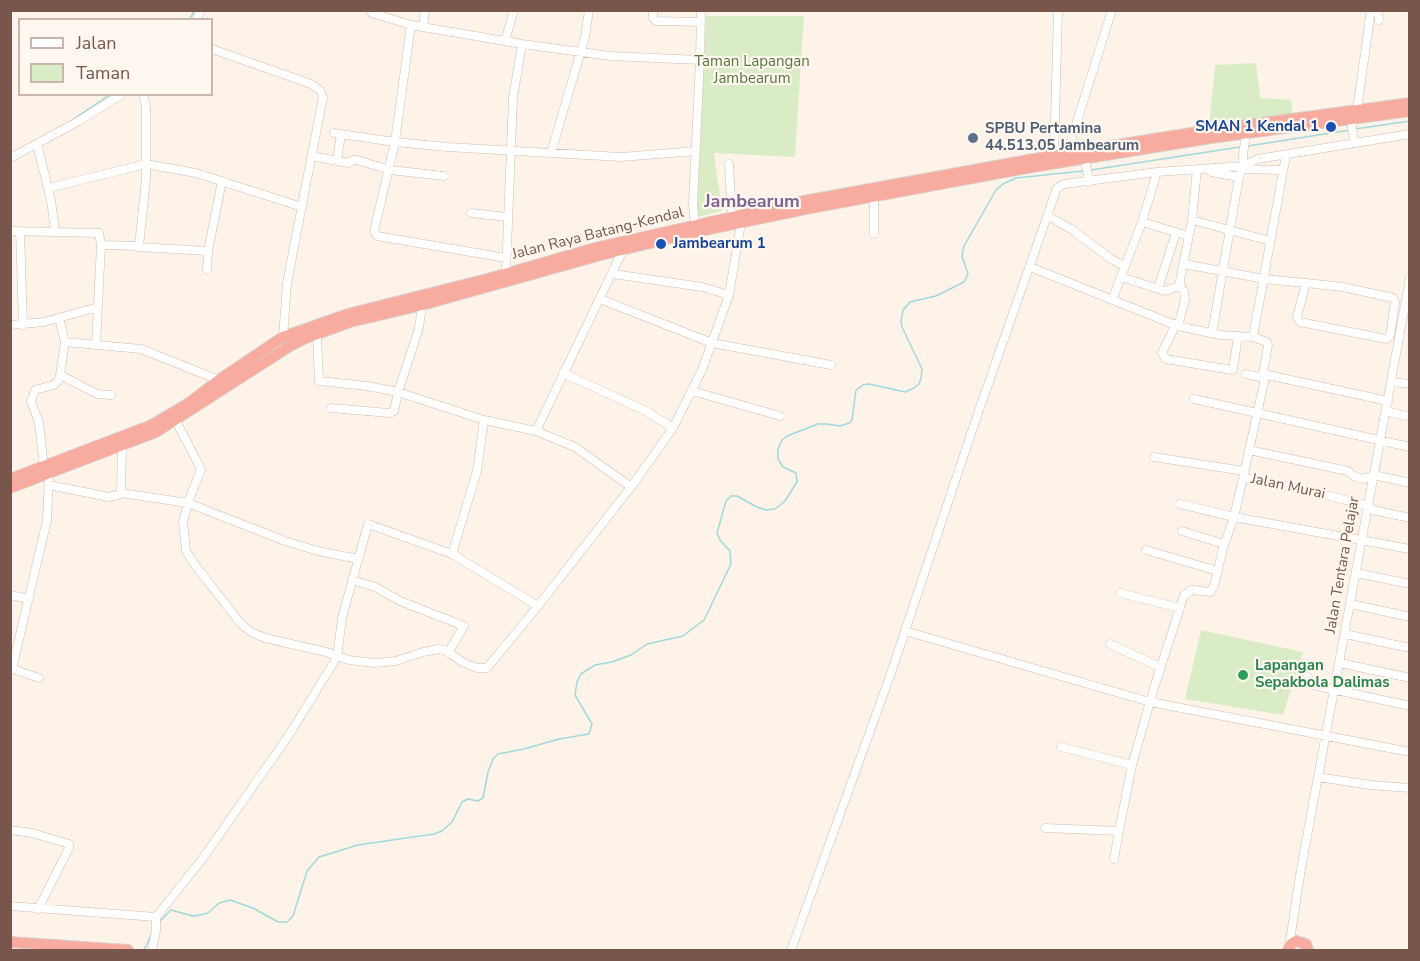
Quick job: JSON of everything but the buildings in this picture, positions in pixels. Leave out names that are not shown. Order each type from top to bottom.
[{"type":"highway","name":"Jalan Raya Batang-Kendal","points":[[10,488],[31,476],[152,425],[189,403],[284,337],[348,314],[506,273],[529,271],[623,250],[804,201],[1054,155],[1210,130],[1353,119],[1410,103]]},
{"type":"highway","name":"Jalan Raya Batang-Kendal","points":[[47,470],[122,446],[156,432],[176,421],[232,381],[290,346],[316,334],[350,322],[422,305],[595,248],[695,225],[1410,111]]},
{"type":"highway","name":"Jalan Raya Batang-Kendal","points":[[10,479],[31,476]]},
{"type":"highway","points":[[10,942],[128,951]]},
{"type":"highway","points":[[1288,949],[1293,942],[1309,948]]},
{"type":"street","points":[[369,10],[372,13],[411,25],[581,53],[700,60]]},
{"type":"street","points":[[423,27],[425,10]]},
{"type":"street","points":[[505,41],[514,10]]},
{"type":"street","points":[[551,153],[581,53],[590,10]]},
{"type":"street","points":[[653,10],[656,21],[701,22]]},
{"type":"street","points":[[695,225],[693,204],[700,60],[700,10]]},
{"type":"street","points":[[1054,155],[1058,10]]},
{"type":"street","points":[[1067,153],[1112,10]]},
{"type":"street","points":[[1354,140],[1353,119],[1371,10]]},
{"type":"street","points":[[1378,10],[1379,20]]},
{"type":"street","points":[[411,25],[390,170],[374,231],[377,236],[506,258]]},
{"type":"street","points":[[506,273],[513,98],[522,44]]},
{"type":"street","points":[[213,49],[311,84],[322,94],[323,103],[287,283],[284,337]]},
{"type":"street","points":[[10,158],[79,122],[119,96]]},
{"type":"street","points":[[138,247],[146,164],[146,107],[143,96]]},
{"type":"street","points":[[337,161],[338,133],[395,142],[621,158],[696,151]]},
{"type":"street","points":[[1243,167],[1258,159],[1354,140],[1410,134]]},
{"type":"street","points":[[1212,333],[1239,177],[1243,167],[1245,139]]},
{"type":"street","points":[[37,144],[48,188],[55,231]]},
{"type":"street","points":[[1253,337],[1286,155]]},
{"type":"street","points":[[312,156],[348,163],[357,160],[390,170],[444,176]]},
{"type":"street","points":[[1086,163],[1089,180]]},
{"type":"street","points":[[48,188],[146,164],[196,173],[302,207]]},
{"type":"street","points":[[176,421],[201,469],[183,522],[186,551],[241,624],[250,632],[265,639],[326,652],[337,657],[374,663],[396,661],[439,649],[477,668],[487,668],[631,486],[673,428],[692,391],[729,295],[737,220],[729,164]]},
{"type":"street","points":[[791,951],[1060,185],[1157,172],[1243,167],[1283,171]]},
{"type":"street","points":[[1199,170],[1239,177]]},
{"type":"street","points":[[1179,286],[1199,170]]},
{"type":"street","points":[[1112,300],[1142,222],[1157,172]]},
{"type":"street","points":[[207,270],[208,251],[222,181]]},
{"type":"street","points":[[874,196],[874,234]]},
{"type":"street","points":[[471,213],[507,217]]},
{"type":"street","points":[[1048,216],[1124,266]]},
{"type":"street","points":[[1192,220],[1270,241]]},
{"type":"street","points":[[1142,222],[1189,236]]},
{"type":"street","points":[[10,231],[99,233],[101,245],[96,345]]},
{"type":"street","points":[[20,231],[23,325]]},
{"type":"street","points":[[1158,288],[1176,232]]},
{"type":"street","points":[[101,245],[208,251]]},
{"type":"street","points":[[536,431],[623,250]]},
{"type":"street","points":[[1184,264],[1264,279],[1306,283],[1343,287],[1393,298],[1395,302],[1390,336],[1386,339],[1300,322],[1297,317],[1306,283]]},
{"type":"street","points":[[1030,267],[1177,325],[1212,333],[1253,337],[1267,342],[1268,345],[1244,474],[1213,589],[1206,592],[1192,590],[1184,595],[1160,667],[1132,765],[1114,859]]},
{"type":"street","points":[[613,274],[702,286],[729,295]]},
{"type":"street","points":[[1121,277],[1169,290],[1179,286]]},
{"type":"street","name":"Jalan Tentara Pelajar","points":[[1288,949],[1391,382],[1406,321],[1410,278]]},
{"type":"street","points":[[1179,286],[1184,291],[1185,300],[1177,325],[1162,353],[1166,359],[1232,370],[1238,336]]},
{"type":"street","points":[[600,299],[712,343],[831,365]]},
{"type":"street","points":[[331,408],[392,412],[419,328],[422,305]]},
{"type":"street","points":[[10,325],[44,322],[98,307]]},
{"type":"street","points":[[39,678],[12,669],[14,645],[47,520],[49,486],[47,470],[39,423],[31,401],[35,390],[54,385],[58,381],[65,342],[59,318]]},
{"type":"street","points":[[316,334],[319,381],[398,392],[484,420],[536,431],[576,447],[631,486]]},
{"type":"street","points":[[65,342],[141,349],[219,380]]},
{"type":"street","points":[[563,373],[646,411],[673,428]]},
{"type":"street","points":[[1246,374],[1388,401]]},
{"type":"street","points":[[60,375],[97,394],[111,395]]},
{"type":"street","points":[[1391,382],[1410,384]]},
{"type":"street","points":[[692,391],[780,416]]},
{"type":"street","points":[[1194,399],[1410,447]]},
{"type":"street","points":[[1386,411],[1410,417]]},
{"type":"street","points":[[452,554],[477,471],[484,420]]},
{"type":"street","points":[[121,493],[122,446]]},
{"type":"street","points":[[1248,450],[1348,471],[1354,477],[1363,479],[1374,475],[1410,483]]},
{"type":"street","name":"Jalan Murai","points":[[1154,457],[1244,474],[1410,518]]},
{"type":"street","points":[[49,486],[109,497],[121,493],[188,502],[285,542],[358,559]]},
{"type":"street","points":[[1180,504],[1234,517],[1410,549]]},
{"type":"street","points":[[152,951],[156,919],[203,858],[289,735],[337,657],[342,618],[366,525],[370,523],[452,554],[538,606]]},
{"type":"street","points":[[1182,531],[1224,544]]},
{"type":"street","points":[[1146,550],[1218,571]]},
{"type":"street","points":[[1356,573],[1410,584]]},
{"type":"street","points":[[352,580],[375,587],[400,601],[464,626],[448,653]]},
{"type":"street","points":[[1120,593],[1180,608]]},
{"type":"street","points":[[10,595],[28,599]]},
{"type":"street","points":[[1351,604],[1410,617]]},
{"type":"street","points":[[905,631],[1150,702],[1410,752]]},
{"type":"street","points":[[1345,634],[1410,648]]},
{"type":"street","points":[[1110,644],[1160,667]]},
{"type":"street","points":[[1340,663],[1410,678]]},
{"type":"street","points":[[1308,677],[1309,683],[1335,691],[1410,706]]},
{"type":"street","points":[[1061,747],[1132,765]]},
{"type":"street","points":[[1318,777],[1410,788]]},
{"type":"street","points":[[1044,828],[1119,831]]},
{"type":"street","points":[[10,830],[32,833],[69,844],[38,909]]},
{"type":"street","points":[[10,906],[156,919]]},
{"type":"street","points":[[1291,928],[1309,948]]},
{"type":"green space","name":"Taman Lapangan Jambearum","points":[[706,16],[804,16],[795,157],[714,153],[722,211],[697,217]]},
{"type":"green space","points":[[1256,63],[1260,98],[1291,100],[1293,117],[1209,128],[1215,65]]},
{"type":"green space","name":"Lapangan Sepakbola Dalimas","points":[[1201,630],[1303,652],[1283,715],[1185,699]]},
{"type":"waterway","points":[[190,18],[195,10]]},
{"type":"waterway","points":[[69,122],[108,96]]},
{"type":"waterway","points":[[1355,129],[1410,121]]},
{"type":"waterway","points":[[1248,146],[1350,130]]},
{"type":"waterway","points":[[1091,170],[1240,147]]},
{"type":"waterway","points":[[160,921],[171,910],[193,916],[200,915],[208,913],[219,903],[230,900],[253,908],[278,922],[287,922],[293,916],[307,871],[319,857],[358,845],[442,831],[452,822],[462,802],[468,799],[478,801],[483,798],[488,772],[493,759],[498,754],[589,734],[592,724],[575,695],[581,674],[595,665],[631,655],[647,644],[683,636],[704,620],[731,564],[730,551],[717,533],[726,501],[731,496],[737,496],[757,507],[766,510],[775,509],[785,501],[797,482],[796,473],[783,467],[778,459],[778,449],[782,440],[818,424],[840,426],[849,423],[852,420],[856,390],[863,385],[869,384],[905,392],[919,384],[922,369],[902,327],[903,310],[910,302],[936,296],[964,282],[968,274],[962,256],[964,246],[996,190],[1016,178],[1083,171]]},
{"type":"waterway","points":[[144,950],[151,935]]},
{"type":"place","name":"SMAN 1 Kendal 1","points":[[1331,127]]},
{"type":"place","name":"SPBU Pertamina 44.513.05 Jambearum","points":[[973,138]]},
{"type":"place","name":"Jambearum 1","points":[[661,244]]},
{"type":"place","name":"Lapangan Sepakbola Dalimas","points":[[1243,675]]},
{"type":"district","name":"Jambearum","points":[[752,203]]}]
